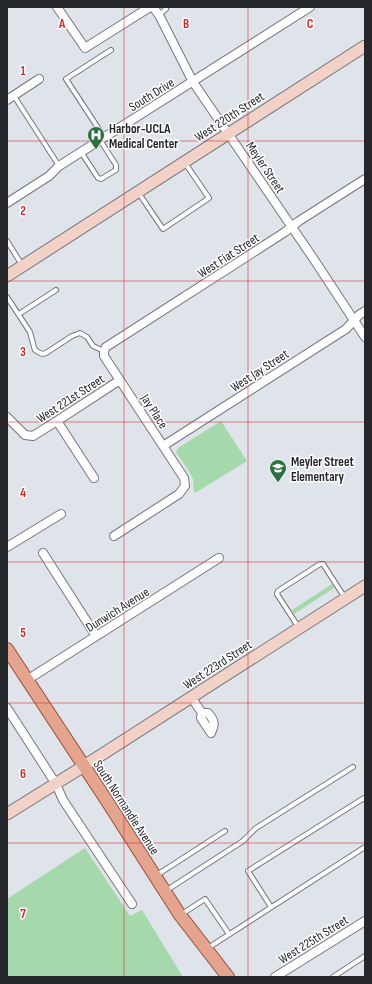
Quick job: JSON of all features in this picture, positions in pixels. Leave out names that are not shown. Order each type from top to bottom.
[{"type":"main road","name":"South Normandie Avenue","points":[[7,649],[180,916],[228,977]]},
{"type":"street","points":[[57,7],[85,48],[152,7]]},
{"type":"street","name":"Meyler Street","points":[[152,7],[159,15],[193,82],[365,337]]},
{"type":"street","name":"South Drive","points":[[7,203],[49,176],[59,166],[310,7]]},
{"type":"street","name":"West 220th Street","points":[[7,276],[365,46]]},
{"type":"street","points":[[10,98],[39,79]]},
{"type":"street","name":"West Fiat Street","points":[[104,350],[106,347],[365,179]]},
{"type":"street","name":"West Jay Street","points":[[163,446],[346,329],[359,314],[365,311]]},
{"type":"street","name":"Jay Place","points":[[104,350],[104,356],[184,478],[185,486],[179,494],[114,536]]},
{"type":"street","name":"West 221st Street","points":[[7,417],[25,435],[33,436],[57,422],[120,380]]},
{"type":"street","points":[[57,422],[94,478]]},
{"type":"street","points":[[7,547],[60,514]]},
{"type":"street","points":[[43,553],[96,636]]},
{"type":"street","name":"Dunwich Avenue","points":[[27,680],[219,558]]},
{"type":"street","name":"West 223rd Street","points":[[7,814],[192,698],[365,586]]},
{"type":"street","points":[[192,698],[202,713]]},
{"type":"street","points":[[7,708],[56,784],[63,800],[132,904]]},
{"type":"street","name":"West 225th Street","points":[[275,977],[365,921]]},
{"type":"lane","points":[[159,15],[166,9]]},
{"type":"lane","points":[[81,152],[98,178],[101,179],[116,170],[116,165],[102,139],[66,80],[111,50]]},
{"type":"lane","points":[[10,98],[59,166]]},
{"type":"lane","points":[[138,192],[163,229],[209,198],[184,162]]},
{"type":"lane","points":[[7,241],[22,266]]},
{"type":"lane","points":[[19,314],[56,290]]},
{"type":"lane","points":[[7,297],[30,332],[35,350],[40,353],[46,353],[72,336],[80,333],[87,337],[93,346],[104,350]]},
{"type":"lane","points":[[299,629],[277,594],[278,591],[320,564],[323,564],[346,599]]},
{"type":"lane","points":[[164,892],[243,841],[256,828],[353,767]]},
{"type":"lane","points":[[272,906],[248,871],[364,798],[365,800]]},
{"type":"lane","points":[[155,876],[225,831]]},
{"type":"lane","points":[[206,949],[365,846]]},
{"type":"lane","points":[[180,916],[205,899],[229,934]]},
{"type":"lane","points":[[333,977],[365,956]]},
{"type":"green space","points":[[221,421],[247,461],[195,493],[192,477],[176,452],[178,448]]},
{"type":"green space","points":[[332,584],[334,588],[294,614],[292,610]]},
{"type":"green space","points":[[85,848],[130,916],[142,910],[183,977],[7,977],[7,899]]},
{"type":"place","name":"Harbor-UCLA Medical Center","points":[[96,150]]},
{"type":"place","name":"Meyler Street Elementary","points":[[278,483]]}]
